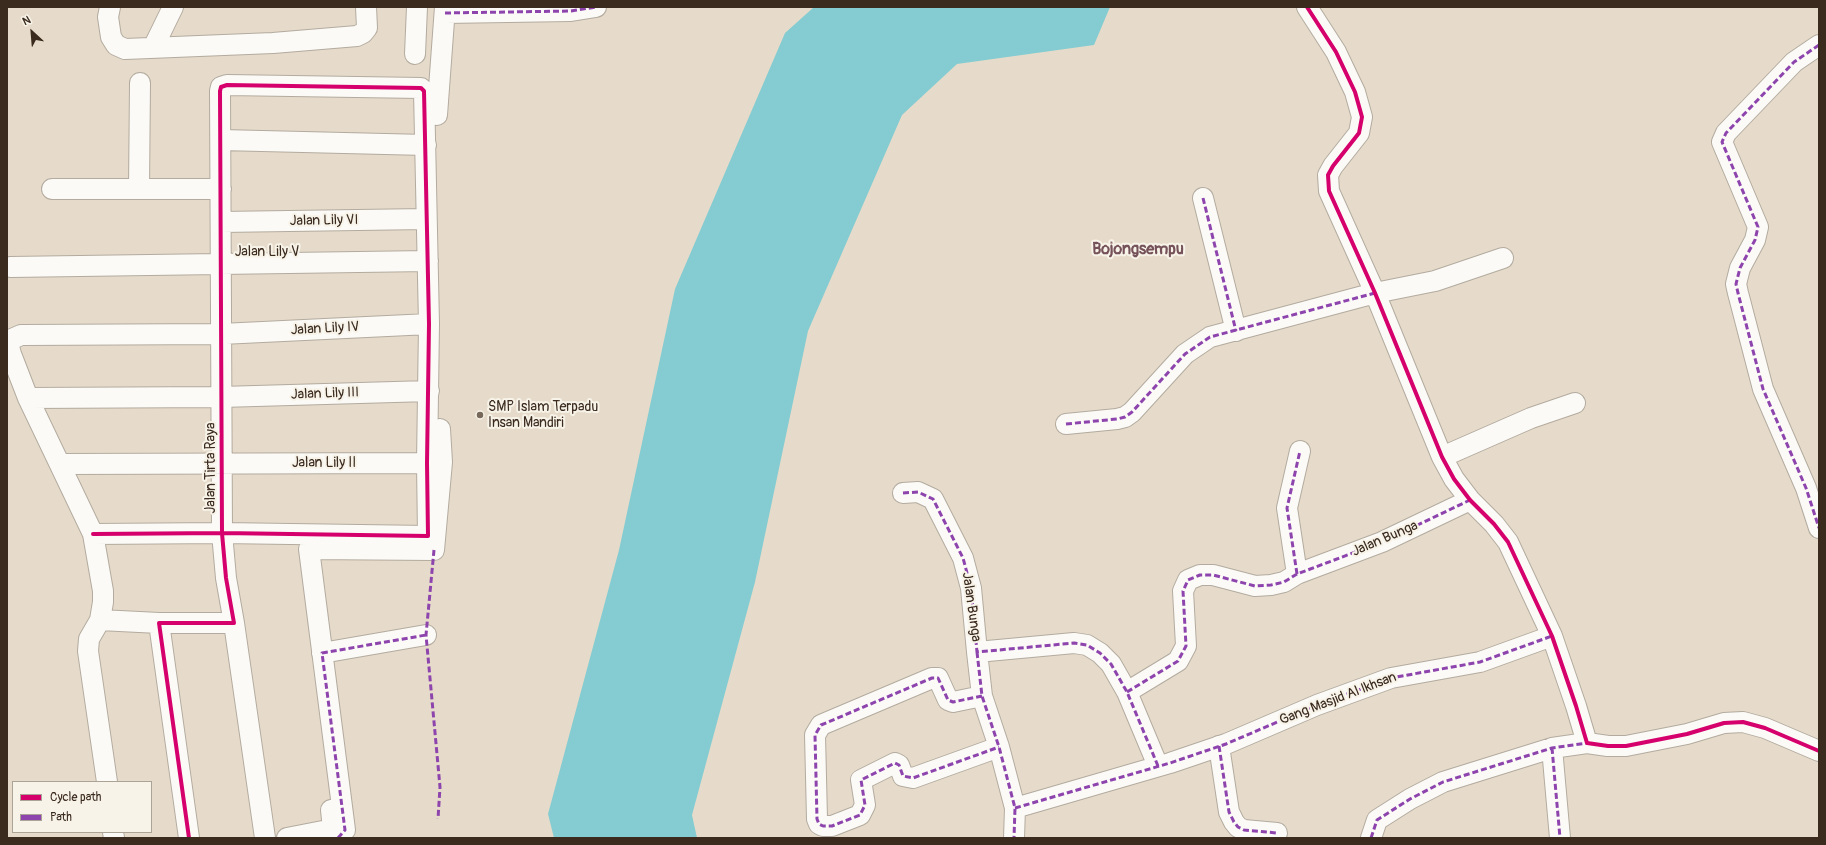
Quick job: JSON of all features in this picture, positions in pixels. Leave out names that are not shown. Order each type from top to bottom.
[{"type":"street","points":[[110,7],[109,29],[116,45],[125,49],[273,43],[357,36],[363,33],[367,28],[366,7]]},
{"type":"street","points":[[153,48],[173,7]]},
{"type":"street","points":[[415,54],[417,7]]},
{"type":"street","points":[[338,838],[345,830],[309,549],[434,550],[442,462],[438,392],[436,140],[438,89],[445,10],[572,11],[596,7]]},
{"type":"street","points":[[1307,7],[1336,52],[1355,92],[1362,117],[1359,133],[1333,166],[1328,175],[1329,191],[1375,293],[1442,457],[1454,479],[1470,500],[1501,531],[1508,542],[1552,636],[1576,706],[1586,744]]},
{"type":"street","points":[[1819,45],[1794,62],[1726,133],[1722,142],[1758,227],[1755,240],[1740,268],[1736,284],[1738,293],[1763,389],[1782,436],[1804,480],[1819,528]]},
{"type":"street","points":[[139,189],[140,83]]},
{"type":"street","name":"Jalan Tirta Raya","points":[[265,838],[234,623],[226,578],[222,533],[220,91],[221,88],[227,84],[420,88],[424,91],[426,145]]},
{"type":"street","points":[[93,534],[222,533],[428,536],[427,463],[429,324],[426,219],[426,145],[221,140]]},
{"type":"street","points":[[52,189],[221,189]]},
{"type":"street","points":[[1203,198],[1236,331]]},
{"type":"street","name":"Jalan Lily VI","points":[[221,222],[426,219]]},
{"type":"street","points":[[1066,424],[1117,420],[1125,417],[1132,412],[1173,367],[1198,344],[1210,337],[1375,293],[1435,281],[1503,258]]},
{"type":"street","name":"Jalan Lily V","points":[[10,267],[221,263],[428,262]]},
{"type":"street","name":"Jalan Lily IV","points":[[100,620],[103,591],[93,534],[61,464],[28,398],[10,347],[12,339],[18,336],[222,334],[429,324]]},
{"type":"street","name":"Jalan Lily III","points":[[28,398],[221,397],[429,391]]},
{"type":"street","points":[[1442,457],[1531,418],[1575,403]]},
{"type":"street","points":[[1297,574],[1287,508],[1300,451]]},
{"type":"street","name":"Jalan Lily II","points":[[61,464],[427,463]]},
{"type":"street","name":"Jalan Bunga","points":[[902,493],[918,492],[933,499],[963,558],[971,588],[977,652],[1074,643],[1087,645],[1100,653],[1111,664],[1127,692],[1158,766]]},
{"type":"street","name":"Jalan Bunga","points":[[1127,692],[1178,661],[1186,646],[1183,591],[1188,580],[1200,575],[1213,575],[1255,586],[1284,582],[1297,574],[1382,542],[1470,500]]},
{"type":"street","points":[[287,838],[333,829],[309,655],[296,534]]},
{"type":"street","points":[[107,781],[88,651],[89,639],[100,620],[159,623],[234,623]]},
{"type":"street","points":[[159,623],[189,838]]},
{"type":"street","points":[[322,653],[426,635]]},
{"type":"street","name":"Gang Masjid Al Ikhsan","points":[[1014,808],[1158,766],[1219,746],[1366,686],[1408,673],[1451,669],[1480,662],[1552,636]]},
{"type":"street","points":[[977,652],[982,696],[999,747],[1014,808],[1014,838]]},
{"type":"street","points":[[982,696],[953,702],[948,700],[938,678],[932,678],[820,725],[815,735],[817,818],[819,824],[823,826],[832,826],[860,814],[865,805],[861,780],[895,763],[899,765],[903,776],[913,778],[999,747]]},
{"type":"street","points":[[1371,838],[1378,820],[1410,798],[1443,782],[1552,748],[1586,744],[1626,746],[1687,734],[1724,723],[1743,722],[1765,728],[1819,751]]},
{"type":"street","points":[[1219,746],[1229,812],[1234,822],[1244,830],[1278,833]]},
{"type":"street","points":[[1552,748],[1560,838]]},
{"type":"water","points":[[814,7],[1110,7],[1094,45],[957,64],[902,115],[808,331],[755,582],[692,815],[697,838],[554,838],[548,814],[619,550],[675,289],[785,33]]},
{"type":"marked path","points":[[445,13],[571,11],[596,7]]},
{"type":"marked path","points":[[1819,45],[1794,62],[1726,133],[1722,142],[1758,227],[1755,240],[1740,268],[1736,284],[1738,293],[1763,389],[1806,488],[1819,528]]},
{"type":"marked path","points":[[1203,198],[1236,331]]},
{"type":"marked path","points":[[1066,424],[1125,417],[1132,412],[1185,354],[1210,337],[1375,293]]},
{"type":"marked path","points":[[1297,574],[1287,508],[1300,451]]},
{"type":"marked path","points":[[903,493],[918,492],[933,499],[963,558],[971,588],[977,652],[1074,643],[1087,645],[1100,653],[1111,664],[1127,692],[1158,766]]},
{"type":"marked path","points":[[1127,692],[1178,661],[1186,646],[1183,591],[1188,580],[1200,575],[1213,575],[1255,586],[1284,582],[1297,574],[1382,542],[1470,500]]},
{"type":"marked path","points":[[434,550],[426,635],[440,787],[438,819]]},
{"type":"marked path","points":[[338,838],[345,830],[322,653],[426,635]]},
{"type":"marked path","points":[[1015,808],[1170,763],[1226,744],[1317,705],[1391,678],[1480,662],[1552,636]]},
{"type":"marked path","points":[[977,652],[982,696],[999,747],[1015,808],[1014,838]]},
{"type":"marked path","points":[[982,696],[953,702],[948,700],[938,678],[932,678],[821,725],[815,735],[817,819],[819,824],[823,826],[832,826],[860,815],[865,805],[861,780],[895,763],[899,765],[903,776],[913,778],[999,747]]},
{"type":"marked path","points":[[1371,838],[1377,820],[1410,799],[1443,782],[1552,748],[1587,743]]},
{"type":"marked path","points":[[1219,746],[1229,812],[1234,822],[1238,827],[1244,830],[1277,833]]},
{"type":"marked path","points":[[1552,748],[1560,838]]},
{"type":"cycle path","points":[[1307,7],[1336,52],[1355,92],[1362,117],[1359,133],[1333,166],[1328,175],[1329,191],[1375,293],[1442,457],[1454,479],[1470,500],[1494,524],[1508,542],[1552,636],[1587,743],[1608,746],[1626,746],[1687,734],[1724,723],[1743,722],[1765,728],[1819,751]]},
{"type":"cycle path","points":[[93,534],[222,533],[428,536],[427,463],[429,324],[424,91],[421,88],[227,85],[221,87],[222,533],[226,578],[234,623],[159,623],[189,838]]},
{"type":"place","name":"SMP Islam Terpadu Insan Mandiri","points":[[480,415]]},
{"type":"district","name":"Bojongsempu","points":[[1138,250]]}]
